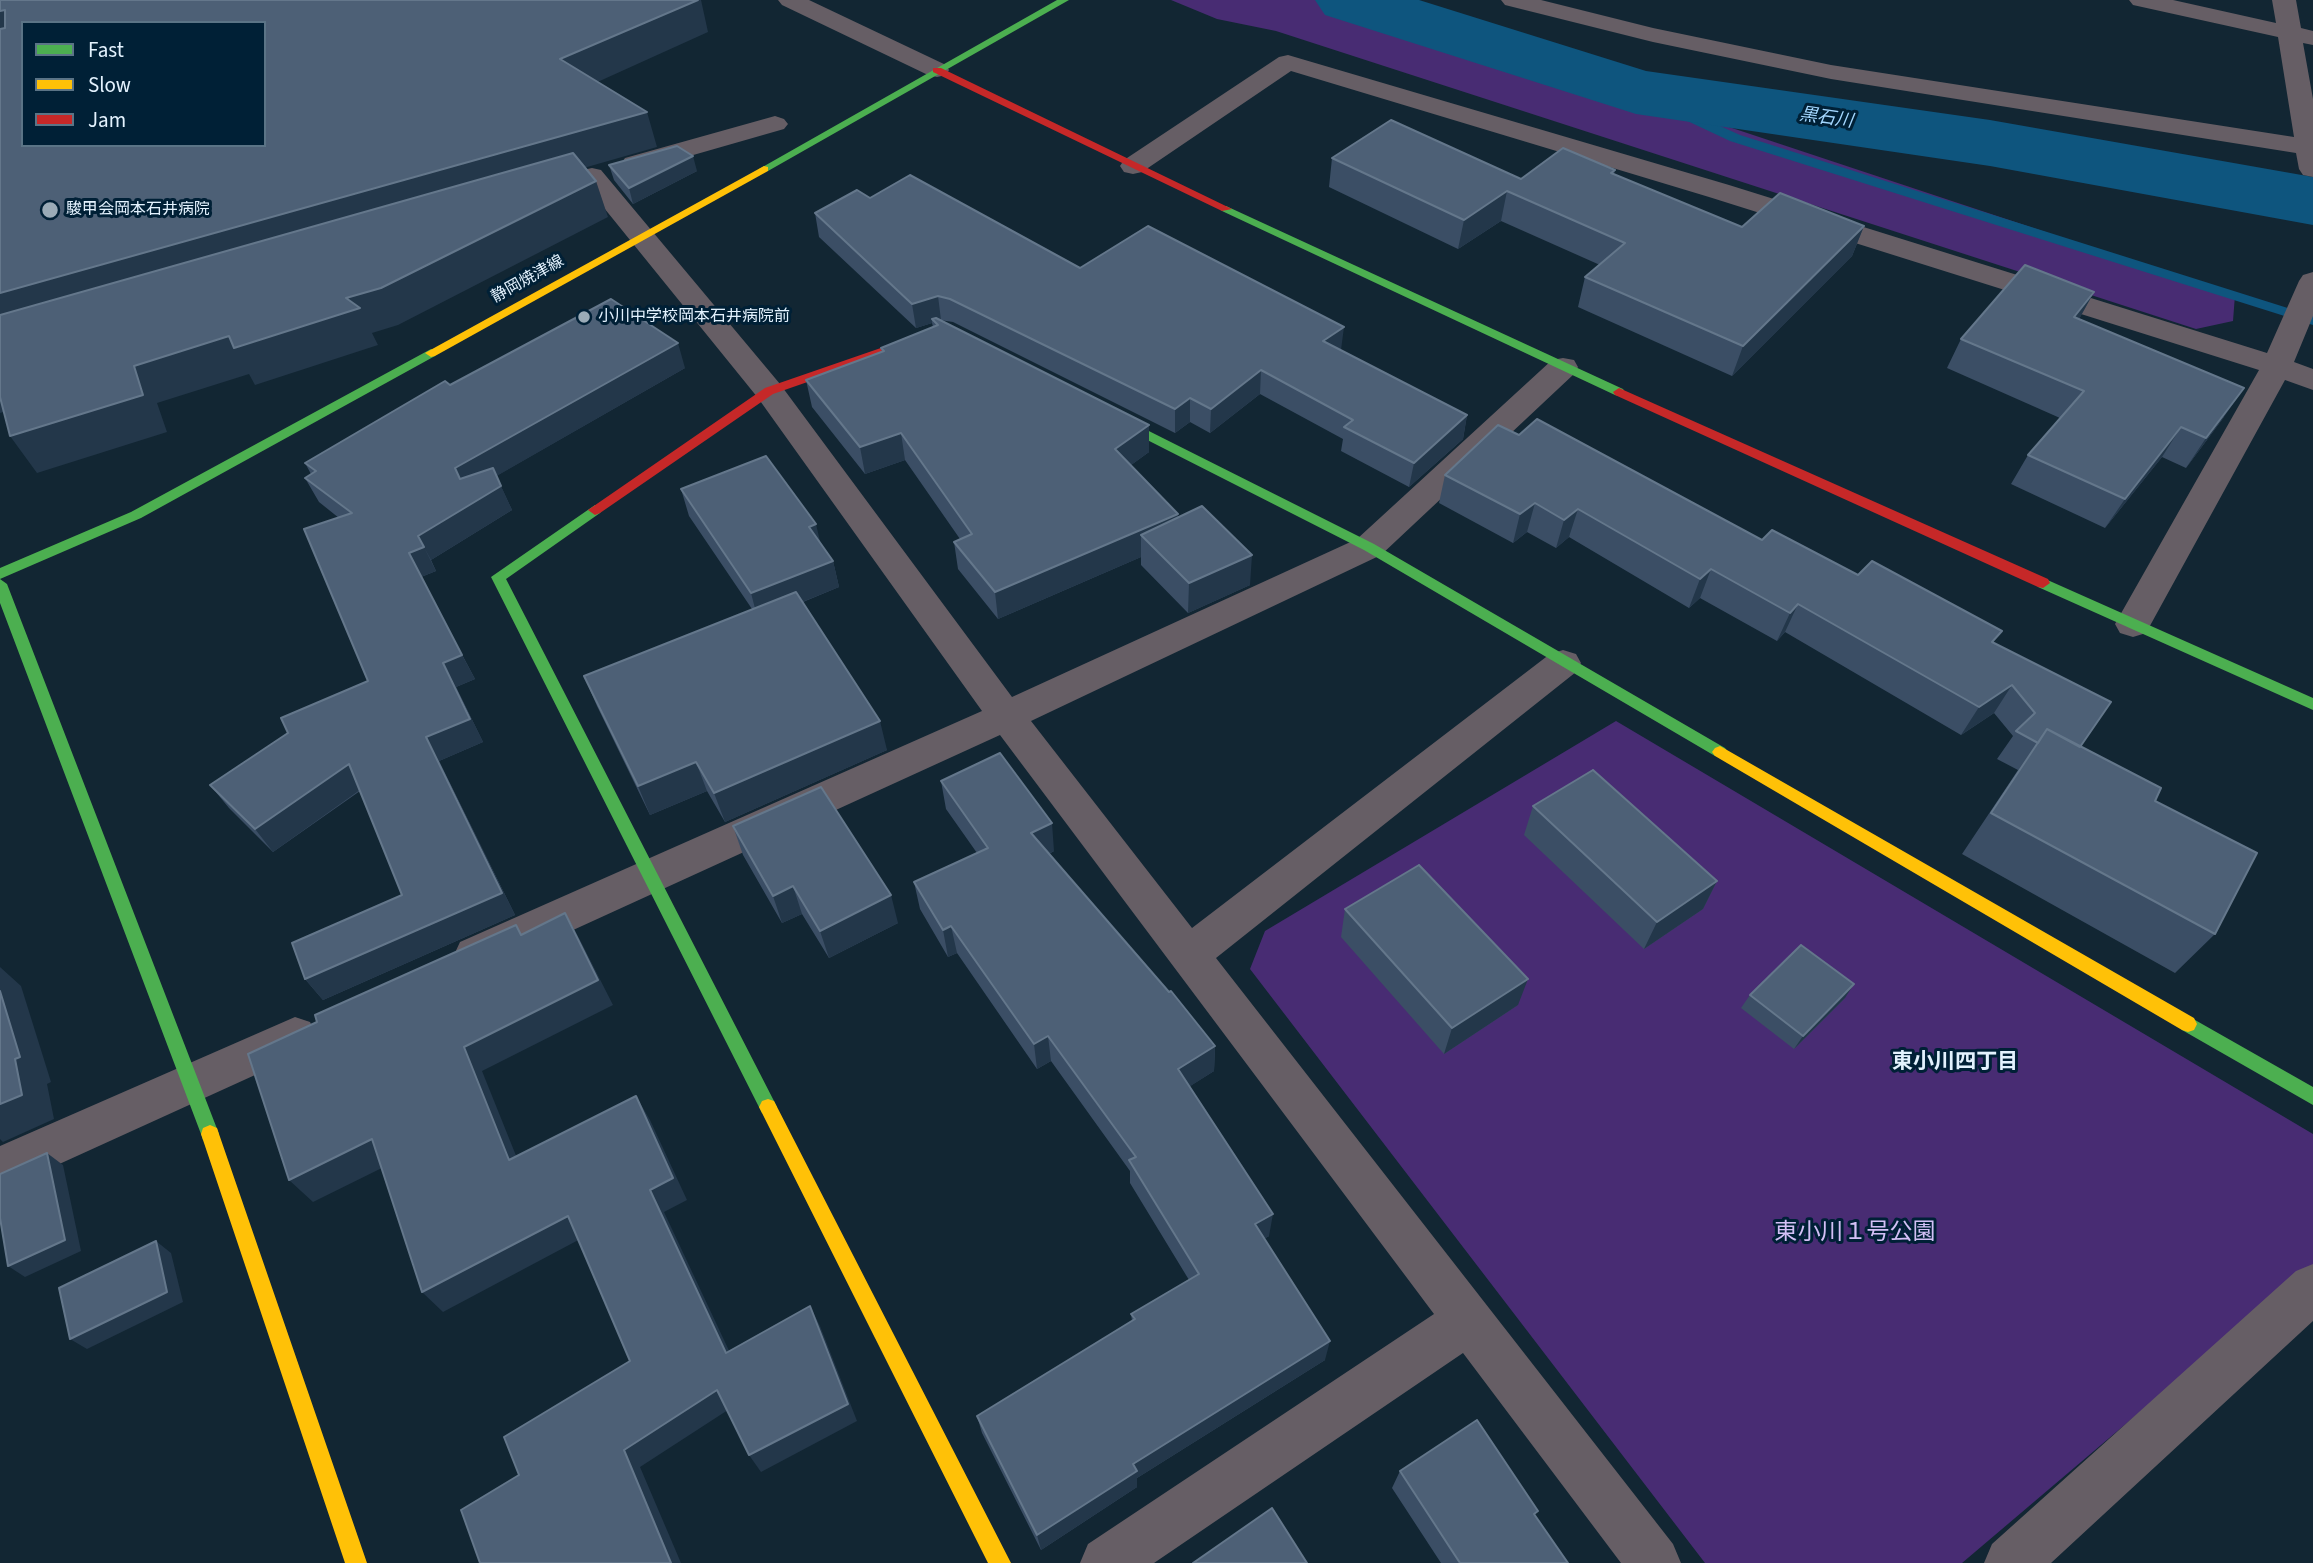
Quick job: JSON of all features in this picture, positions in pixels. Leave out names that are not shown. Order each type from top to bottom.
[{"type":"street","points":[[790,0],[1133,166],[1563,367],[2313,704]]},
{"type":"street","name":"静岡焼津線","points":[[0,574],[136,515],[643,237],[1065,0]]},
{"type":"street","points":[[1513,0],[1653,35],[1831,72],[2311,155],[2301,36],[2284,0]]},
{"type":"street","points":[[2141,0],[2301,36]]},
{"type":"street","points":[[1133,166],[1288,62],[1719,191],[2283,353],[2313,380]]},
{"type":"street","points":[[775,124],[579,180],[643,237],[769,391],[1006,716],[1654,1563]]},
{"type":"street","points":[[2133,624],[2283,353],[2309,290]]},
{"type":"street","points":[[942,331],[769,391],[498,578],[1000,1563]]},
{"type":"street","points":[[446,967],[1006,716],[1368,547],[1563,367]]},
{"type":"street","points":[[1088,405],[1368,547],[1563,663],[2313,1097]]},
{"type":"street","points":[[0,584],[192,1082],[356,1563]]},
{"type":"street","points":[[1188,955],[1563,663]]},
{"type":"street","points":[[0,1169],[332,1019]]},
{"type":"street","points":[[2011,1563],[2313,1289]]},
{"type":"street","points":[[1108,1563],[1468,1321]]},
{"type":"green space","points":[[1171,0],[1316,0],[1455,36],[2235,295],[2233,321],[2196,329],[1276,31],[1217,19]]},
{"type":"green space","name":"東小川１号公園","points":[[1616,721],[2313,1134],[2313,1265],[1962,1563],[1705,1563],[1250,969],[1265,931]]},
{"type":"building","points":[[0,0],[698,0],[560,59],[647,112],[0,293],[0,29],[5,28],[5,10],[0,11]]},
{"type":"building","points":[[1391,120],[1521,179],[1563,148],[1615,170],[1611,173],[1742,227],[1780,193],[1864,226],[1743,346],[1585,277],[1625,243],[1507,191],[1464,220],[1332,158]]},
{"type":"building","points":[[677,146],[693,156],[629,188],[609,165]]},
{"type":"building","points":[[573,153],[596,181],[381,288],[346,298],[360,308],[234,348],[229,336],[134,366],[143,395],[10,436],[0,397],[0,315]]},
{"type":"building","points":[[910,175],[1080,268],[1148,226],[1344,327],[1323,341],[1467,415],[1414,463],[1344,427],[1353,420],[1261,370],[1211,409],[1190,398],[1175,409],[950,299],[938,296],[912,304],[815,213],[857,190],[870,198]]},
{"type":"building","points":[[2025,265],[2094,292],[2074,317],[2244,388],[2206,438],[2181,427],[2125,499],[2028,455],[2084,391],[1961,339]]},
{"type":"building","points":[[611,299],[678,343],[455,468],[460,479],[493,468],[501,486],[418,536],[424,547],[409,553],[462,655],[443,663],[470,719],[426,737],[502,893],[305,979],[292,943],[402,895],[349,764],[255,829],[210,785],[288,733],[281,718],[368,681],[304,529],[352,513],[305,478],[316,471],[305,463],[445,381],[450,385]]},
{"type":"building","points":[[936,318],[1149,425],[1115,449],[1178,514],[995,592],[954,542],[972,534],[901,433],[860,447],[806,380],[884,351],[881,348],[938,325],[932,319]]},
{"type":"building","points":[[1537,419],[1762,540],[1772,530],[1858,575],[1872,561],[2002,631],[1992,642],[2111,702],[2080,747],[2047,729],[2038,743],[2016,731],[2035,713],[2012,685],[1979,707],[1798,604],[1790,613],[1711,569],[1700,579],[1578,509],[1564,520],[1535,503],[1520,514],[1445,475],[1498,425],[1519,435]]},
{"type":"building","points":[[766,456],[816,524],[809,527],[833,561],[751,593],[681,489]]},
{"type":"building","points":[[1202,506],[1252,555],[1189,583],[1141,535]]},
{"type":"building","points":[[796,592],[880,721],[714,793],[696,762],[638,786],[584,676]]},
{"type":"building","points":[[2047,729],[2161,788],[2155,801],[2257,853],[2215,934],[1991,813]]},
{"type":"building","points":[[1000,753],[1052,823],[1031,833],[1169,992],[1171,991],[1215,1046],[1178,1069],[1273,1214],[1255,1224],[1330,1341],[1133,1464],[1137,1471],[1037,1535],[977,1416],[1135,1319],[1131,1314],[1199,1274],[1129,1160],[1136,1157],[1048,1036],[1034,1044],[951,926],[943,930],[914,882],[988,848],[941,781]]},
{"type":"building","points":[[1593,770],[1717,881],[1657,922],[1533,806]]},
{"type":"building","points":[[821,787],[891,895],[820,931],[793,886],[773,896],[733,826]]},
{"type":"building","points":[[1419,865],[1528,979],[1452,1028],[1345,909]]},
{"type":"building","points":[[565,913],[598,980],[464,1047],[509,1160],[636,1096],[673,1178],[650,1190],[726,1353],[810,1306],[848,1404],[749,1455],[717,1390],[624,1450],[671,1563],[480,1563],[461,1510],[519,1475],[504,1437],[630,1361],[568,1216],[422,1292],[372,1139],[289,1180],[248,1054],[317,1022],[315,1015],[516,925],[521,935]]},
{"type":"building","points":[[1801,945],[1854,984],[1803,1036],[1750,995]]},
{"type":"building","points":[[0,991],[20,1057],[15,1059],[22,1095],[0,1104]]},
{"type":"building","points":[[47,1153],[65,1240],[8,1266],[0,1218],[0,1174]]},
{"type":"building","points":[[156,1241],[167,1292],[70,1339],[59,1288]]},
{"type":"building","points":[[1477,1420],[1538,1511],[1534,1514],[1568,1563],[1460,1563],[1400,1471]]},
{"type":"building","points":[[1272,1508],[1307,1563],[1193,1563]]},
{"type":"waterway","name":"黒石川","points":[[1349,0],[1636,92],[1990,143],[2313,201]]},
{"type":"waterway","points":[[1636,92],[1735,138],[2313,321]]},
{"type":"traffic: fast","points":[[764,169],[1064,0]]},
{"type":"traffic: fast","points":[[1226,209],[1619,392]]},
{"type":"traffic: fast","points":[[0,574],[136,515],[431,353]]},
{"type":"traffic: fast","points":[[1103,412],[1369,547],[1720,752]]},
{"type":"traffic: fast","points":[[595,510],[498,577],[768,1107]]},
{"type":"traffic: fast","points":[[2043,583],[2313,704]]},
{"type":"traffic: fast","points":[[0,584],[210,1134]]},
{"type":"traffic: fast","points":[[2188,1024],[2313,1097]]},
{"type":"traffic: slow","points":[[431,353],[764,169]]},
{"type":"traffic: slow","points":[[1720,752],[2188,1024]]},
{"type":"traffic: slow","points":[[768,1107],[1000,1563]]},
{"type":"traffic: slow","points":[[210,1134],[356,1563]]},
{"type":"traffic: jam","points":[[937,70],[1226,209]]},
{"type":"traffic: jam","points":[[595,510],[769,391],[930,335]]},
{"type":"traffic: jam","points":[[1619,392],[2043,583]]},
{"type":"place","name":"駿甲会岡本石井病院","points":[[50,210]]},
{"type":"place","name":"小川中学校岡本石井病院前","points":[[584,317]]},
{"type":"district","name":"東小川四丁目","points":[[1955,1063]]}]
